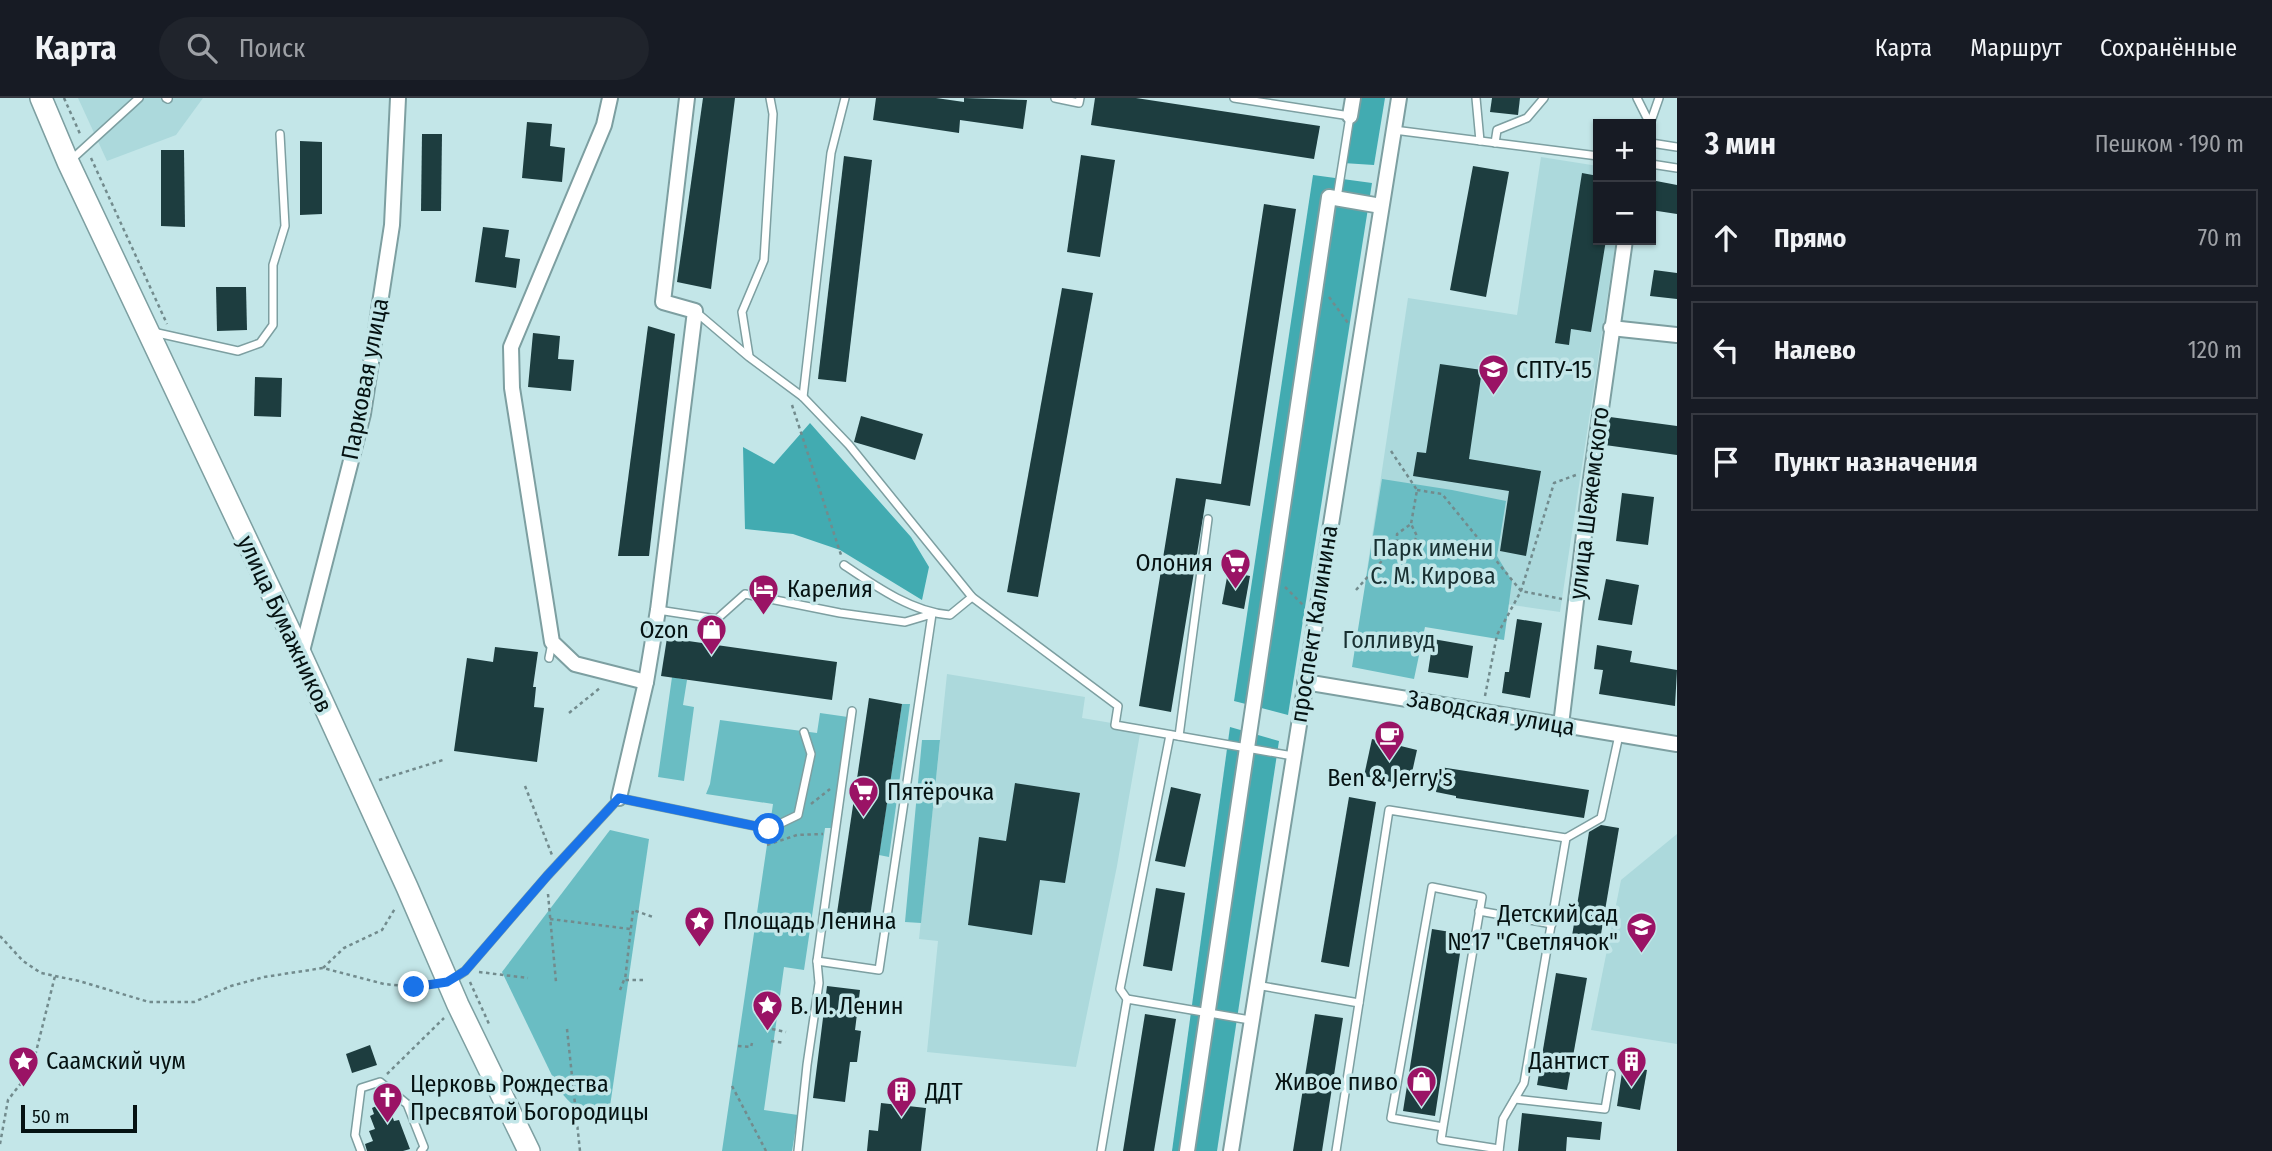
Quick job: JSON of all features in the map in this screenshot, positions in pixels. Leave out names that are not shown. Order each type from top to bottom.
[{"type":"street","name":"улица Бумажников","points":[[41,98],[145,330],[407,887],[456,976],[458,1005],[528,1151]]},
{"type":"street","name":"Парковая улица","points":[[300,655],[363,414],[392,225],[398,98]]},
{"type":"street","points":[[610,98],[604,125],[511,347],[512,388],[552,642],[575,664],[646,682]]},
{"type":"street","points":[[619,798],[646,682],[658,610],[695,311],[663,302],[687,98]]},
{"type":"street","points":[[1350,116],[1353,98]]},
{"type":"street","name":"проспект Калинина","points":[[1230,1151],[1399,98]]},
{"type":"street","points":[[1187,1151],[1329,197],[1381,206]]},
{"type":"street","name":"улица Шежемского","points":[[1561,725],[1592,469],[1624,245]]},
{"type":"street","points":[[1611,328],[1677,335]]},
{"type":"street","name":"Заводская улица","points":[[1305,682],[1677,744]]},
{"type":"lane","points":[[68,162],[139,98]]},
{"type":"lane","points":[[749,357],[742,312],[764,260],[773,114],[770,98]]},
{"type":"lane","points":[[803,397],[831,153],[845,98]]},
{"type":"lane","points":[[1055,98],[1079,103],[1080,98]]},
{"type":"lane","points":[[1234,98],[1350,116],[1337,198]]},
{"type":"lane","points":[[1476,98],[1480,141]]},
{"type":"lane","points":[[1495,143],[1497,130],[1527,118],[1544,98]]},
{"type":"lane","points":[[1637,98],[1650,124],[1659,98]]},
{"type":"lane","points":[[1394,130],[1593,155]]},
{"type":"lane","points":[[145,330],[238,352],[260,343],[273,325],[273,265],[285,226],[280,134]]},
{"type":"lane","points":[[1656,144],[1677,147]]},
{"type":"lane","points":[[1656,164],[1677,168]]},
{"type":"lane","points":[[695,311],[749,357],[803,397],[849,445],[972,597],[1118,706],[1115,725],[1293,757]]},
{"type":"lane","points":[[1179,736],[1208,519]]},
{"type":"lane","points":[[844,565],[873,584],[932,614]]},
{"type":"lane","points":[[658,610],[717,619],[746,594],[840,613],[905,622],[932,614],[950,615],[972,597]]},
{"type":"lane","points":[[817,961],[879,970],[932,614]]},
{"type":"lane","points":[[549,658],[552,642]]},
{"type":"lane","points":[[798,1151],[819,982],[817,961],[852,710]]},
{"type":"lane","points":[[456,976],[619,798],[769,829],[798,815],[811,754],[804,732]]},
{"type":"lane","points":[[1101,1151],[1127,999],[1120,989],[1170,735]]},
{"type":"lane","points":[[1335,1151],[1389,810],[1566,838],[1601,818],[1619,735]]},
{"type":"lane","points":[[1443,1127],[1391,1118],[1432,887],[1482,897],[1441,1140],[1499,1150],[1503,1119],[1524,1083],[1566,838]]},
{"type":"lane","points":[[1479,911],[1552,924]]},
{"type":"lane","points":[[1256,985],[1359,1003]]},
{"type":"lane","points":[[1127,999],[1250,1020]]},
{"type":"lane","points":[[1515,1100],[1605,1109],[1611,1074]]},
{"type":"lane","points":[[361,1151],[355,1135],[361,1088],[380,1082],[407,1104],[424,1147],[421,1151]]},
{"type":"path","points":[[1316,279],[1360,340]]},
{"type":"path","points":[[786,384],[844,565]]},
{"type":"path","points":[[1391,452],[1417,489],[1442,494],[1521,591],[1576,602]]},
{"type":"path","points":[[1482,712],[1497,635],[1521,591],[1554,483],[1592,469]]},
{"type":"path","points":[[1397,544],[1404,548],[1412,547],[1417,536],[1411,524],[1417,489]]},
{"type":"path","points":[[1356,590],[1397,544],[1397,534],[1411,524]]},
{"type":"path","points":[[1271,575],[1315,617]]},
{"type":"path","points":[[569,713],[600,688]]},
{"type":"path","points":[[376,781],[443,760]]},
{"type":"path","points":[[798,815],[841,780]]},
{"type":"path","points":[[525,786],[546,845]]},
{"type":"path","points":[[767,845],[797,835],[834,833]]},
{"type":"path","points":[[547,876],[556,982]]},
{"type":"path","points":[[323,968],[344,948],[382,930],[407,887]]},
{"type":"path","points":[[620,990],[625,980],[633,910],[653,917]]},
{"type":"path","points":[[550,919],[631,929]]},
{"type":"path","points":[[0,936],[23,961],[41,973],[149,1002],[194,1002],[242,983],[323,968],[394,985],[414,987],[456,976],[528,978]]},
{"type":"path","points":[[0,1144],[8,1100],[25,1078],[34,1060],[55,976]]},
{"type":"path","points":[[625,980],[643,980]]},
{"type":"path","points":[[380,1082],[458,1005]]},
{"type":"path","points":[[567,1029],[580,1151]]},
{"type":"path","points":[[772,1029],[786,1032]]},
{"type":"path","points":[[771,1041],[785,1044]]},
{"type":"path","points":[[738,1046],[751,1047],[752,1043]]},
{"type":"path","points":[[732,1086],[766,1151]]},
{"type":"shaded area","points":[[78,98],[203,98],[176,135],[107,161]]},
{"type":"shaded area","points":[[1353,98],[1385,98],[1374,165],[1343,163]]},
{"type":"shaded area","name":"СПТУ-15","points":[[1541,157],[1593,165],[1593,245],[1615,245],[1560,612],[1365,583],[1408,298],[1517,315]]},
{"type":"shaded area","points":[[1313,175],[1372,183],[1288,715],[1234,701]]},
{"type":"shaded area","points":[[810,423],[911,537],[929,567],[922,600],[840,550],[793,534],[745,529],[743,447],[774,464]]},
{"type":"shaded area","points":[[947,674],[1085,697],[1082,718],[1141,728],[1117,866],[1076,1067],[927,1052],[938,941],[919,939]]},
{"type":"shaded area","points":[[1230,727],[1279,741],[1217,1151],[1172,1151]]},
{"type":"shaded area","name":"Детский сад №17 \"Светлячок\"","points":[[1677,834],[1677,1044],[1591,1030],[1621,880]]},
{"type":"green space","name":"Парк имени С. М. Кирова","points":[[1382,479],[1506,501],[1497,556],[1512,581],[1504,640],[1425,627],[1414,679],[1352,667]]},
{"type":"green space","points":[[672,677],[687,680],[683,705],[694,707],[684,781],[658,777]]},
{"type":"green space","points":[[902,704],[910,704],[889,857],[879,855]]},
{"type":"green space","points":[[820,713],[848,717],[832,828],[825,828],[804,970],[784,967],[764,1110],[798,1115],[792,1151],[722,1151],[773,804],[706,794],[720,720],[817,733]]},
{"type":"green space","points":[[922,740],[940,740],[921,923],[905,922]]},
{"type":"green space","points":[[610,830],[649,839],[608,1120],[580,1110],[559,1090],[502,972]]},
{"type":"building","points":[[703,98],[735,98],[711,289],[677,282]]},
{"type":"building","points":[[876,98],[936,98],[964,102],[964,98],[1027,100],[1023,129],[960,120],[959,133],[873,120]]},
{"type":"building","points":[[1095,98],[1136,98],[1320,126],[1314,159],[1091,125]]},
{"type":"building","points":[[1492,98],[1520,98],[1518,115],[1490,112]]},
{"type":"building","points":[[527,122],[552,124],[550,146],[565,148],[562,182],[522,178]]},
{"type":"building","points":[[422,134],[442,134],[441,211],[421,211]]},
{"type":"building","points":[[300,141],[322,142],[322,214],[300,215]]},
{"type":"building","points":[[161,150],[184,150],[185,227],[161,226]]},
{"type":"building","points":[[1081,155],[1115,160],[1100,257],[1067,252]]},
{"type":"building","points":[[844,156],[872,160],[846,382],[818,379]]},
{"type":"building","points":[[1473,166],[1509,172],[1486,297],[1450,290]]},
{"type":"building","points":[[1582,173],[1593,175],[1593,245],[1605,245],[1591,332],[1571,329],[1569,345],[1555,343]]},
{"type":"building","points":[[1656,181],[1677,185],[1677,214],[1656,211]]},
{"type":"building","points":[[1264,204],[1296,209],[1250,506],[1206,499],[1171,712],[1139,706],[1176,478],[1221,484]]},
{"type":"building","points":[[483,227],[509,230],[505,257],[520,259],[516,288],[475,282]]},
{"type":"building","points":[[1654,270],[1677,273],[1677,299],[1650,296]]},
{"type":"building","points":[[216,287],[246,287],[247,330],[217,331]]},
{"type":"building","points":[[1062,288],[1093,293],[1038,597],[1007,592]]},
{"type":"building","points":[[648,326],[675,334],[649,556],[618,556]]},
{"type":"building","points":[[533,333],[560,336],[558,359],[574,360],[571,391],[528,387]]},
{"type":"building","points":[[1440,364],[1482,370],[1469,459],[1541,471],[1526,556],[1500,551],[1509,491],[1413,476],[1417,452],[1426,453]]},
{"type":"building","points":[[255,377],[282,378],[281,417],[254,416]]},
{"type":"building","points":[[861,416],[923,434],[915,460],[854,442]]},
{"type":"building","points":[[1610,417],[1677,426],[1677,455],[1605,445]]},
{"type":"building","points":[[1622,493],[1654,497],[1648,545],[1616,541]]},
{"type":"building","name":"Олония","points":[[1228,572],[1250,576],[1244,609],[1222,604]]},
{"type":"building","points":[[1606,579],[1639,585],[1632,625],[1598,620]]},
{"type":"building","points":[[1517,619],[1542,623],[1530,698],[1502,693],[1505,672],[1509,672]]},
{"type":"building","points":[[667,638],[837,662],[832,700],[661,676]]},
{"type":"building","points":[[1433,639],[1473,646],[1468,678],[1428,672]]},
{"type":"building","points":[[1597,645],[1632,651],[1630,662],[1677,670],[1675,706],[1599,694],[1603,670],[1594,669]]},
{"type":"building","points":[[495,647],[538,652],[533,687],[536,687],[534,707],[544,708],[537,762],[454,751],[467,658],[493,662]]},
{"type":"building","points":[[869,698],[902,704],[869,923],[837,913]]},
{"type":"building","name":"Ben & Jerry's","points":[[1372,739],[1417,750],[1409,786],[1364,776]]},
{"type":"building","points":[[1440,767],[1589,790],[1584,818],[1456,798],[1436,792]]},
{"type":"building","points":[[1015,783],[1080,793],[1065,883],[1040,880],[1032,935],[968,925],[979,837],[1006,841]]},
{"type":"building","points":[[1171,787],[1201,794],[1185,867],[1155,861]]},
{"type":"building","points":[[1349,797],[1376,802],[1349,967],[1321,962]]},
{"type":"building","points":[[1601,825],[1619,828],[1600,940],[1572,936],[1589,832]]},
{"type":"building","points":[[1156,888],[1185,893],[1172,971],[1143,966]]},
{"type":"building","points":[[1432,929],[1463,934],[1435,1116],[1403,1111]]},
{"type":"building","points":[[1556,973],[1587,978],[1567,1090],[1537,1085]]},
{"type":"building","points":[[827,986],[860,990],[855,1030],[861,1031],[857,1062],[850,1062],[845,1102],[813,1098]]},
{"type":"building","points":[[1145,1014],[1176,1019],[1154,1151],[1123,1151]]},
{"type":"building","points":[[1315,1014],[1343,1018],[1322,1151],[1293,1151]]},
{"type":"building","points":[[370,1045],[377,1065],[352,1073],[346,1054]]},
{"type":"building","name":"Дантист","points":[[1623,1066],[1647,1070],[1640,1110],[1617,1106]]},
{"type":"building","name":"Церковь Рождества Пресвятой Богородицы","points":[[383,1103],[386,1110],[390,1109],[394,1121],[399,1120],[410,1149],[367,1151],[365,1144],[373,1141],[369,1131],[375,1129],[370,1116],[374,1114],[372,1108]]},
{"type":"building","name":"ДДТ","points":[[881,1103],[926,1108],[921,1151],[867,1151],[869,1130],[878,1131]]},
{"type":"building","points":[[1522,1113],[1602,1122],[1600,1140],[1567,1137],[1566,1151],[1518,1151]]},
{"type":"place","name":"СПТУ-15","points":[[1493,397]]},
{"type":"place","name":"Олония","points":[[1236,590]]},
{"type":"place","name":"Карелия","points":[[764,616]]},
{"type":"place","name":"Ozon","points":[[712,657]]},
{"type":"place","name":"Ben & Jerry's","points":[[1390,763]]},
{"type":"place","name":"Пятёрочка","points":[[864,819]]},
{"type":"place","name":"Площадь Ленина","points":[[700,948]]},
{"type":"place","name":"Детский сад №17 \"Светлячок\"","points":[[1641,955]]},
{"type":"place","name":"В. И. Ленин","points":[[767,1033]]},
{"type":"place","name":"Саамский чум","points":[[23,1088]]},
{"type":"place","name":"Дантист","points":[[1632,1088]]},
{"type":"place","name":"Живое пиво","points":[[1421,1109]]},
{"type":"place","name":"ДДТ","points":[[902,1119]]},
{"type":"place","name":"Церковь Рождества Пресвятой Богородицы","points":[[387,1125]]},
{"type":"route","points":[[414,987],[447,982],[465,971],[619,798],[769,829]]},
{"type":"park label","name":"Голливуд","points":[[1389,640]]}]
